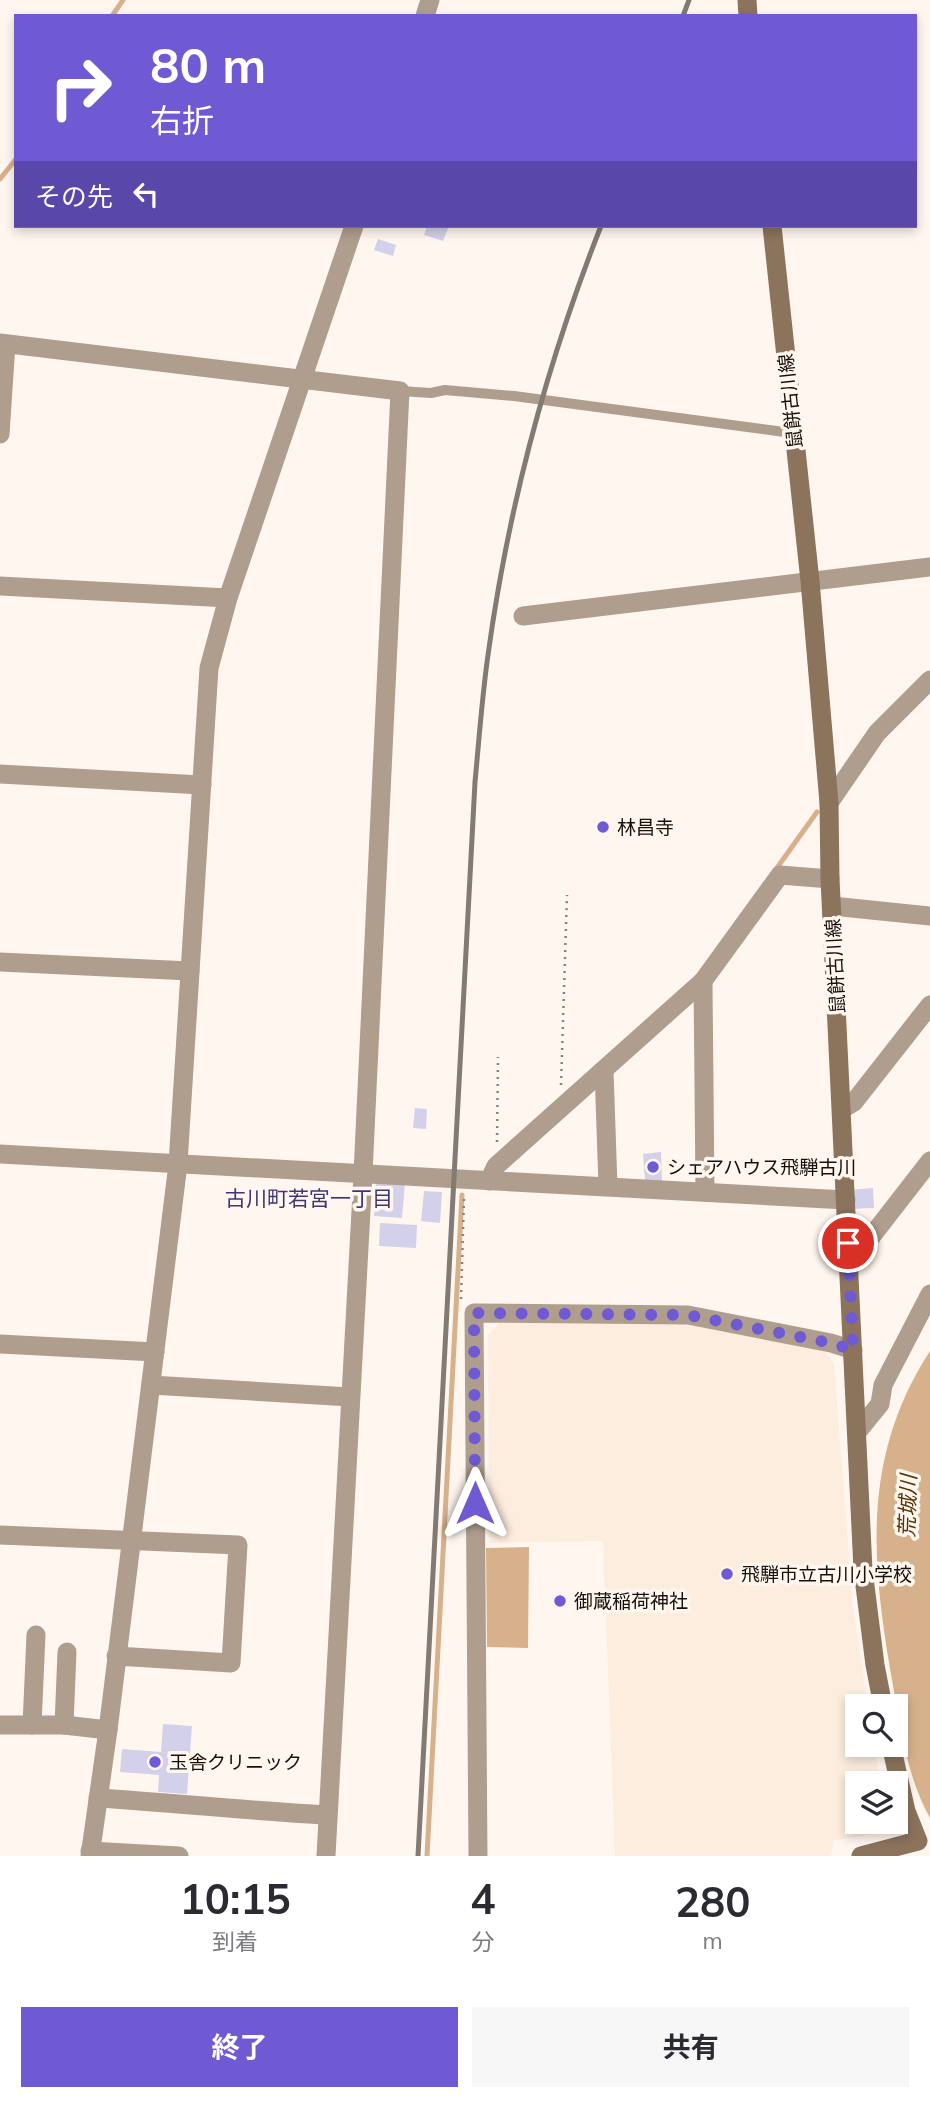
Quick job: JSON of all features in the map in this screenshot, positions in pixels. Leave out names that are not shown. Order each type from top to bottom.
[{"type":"main road","name":"鼠餅古川線","points":[[772,228],[792,433],[810,581],[829,803],[830,879],[863,1570],[874,1665],[880,1694]]},
{"type":"main road","points":[[861,1856],[926,1842],[906,1811],[894,1757]]},
{"type":"street","points":[[179,1856],[90,1854],[108,1730],[178,1164],[209,668],[228,598],[353,228]]},
{"type":"street","points":[[0,433],[3,343],[400,391],[363,1174],[326,1856]]},
{"type":"street","points":[[523,616],[930,567]]},
{"type":"street","points":[[0,586],[228,598]]},
{"type":"street","points":[[829,803],[877,733],[930,680]]},
{"type":"street","points":[[0,774],[202,785]]},
{"type":"street","points":[[493,1173],[703,981],[780,875],[830,879]]},
{"type":"street","points":[[832,906],[930,916]]},
{"type":"street","points":[[0,962],[190,971]]},
{"type":"street","points":[[703,981],[705,1192]]},
{"type":"street","points":[[842,1109],[854,1102],[930,1005]]},
{"type":"street","points":[[604,1070],[608,1186]]},
{"type":"street","points":[[0,1154],[465,1180],[493,1173],[608,1186],[846,1200]]},
{"type":"street","points":[[850,1264],[930,1161]]},
{"type":"street","points":[[858,1431],[880,1404],[883,1385],[930,1294]]},
{"type":"street","points":[[478,1856],[474,1313],[688,1315],[831,1343],[853,1350]]},
{"type":"street","points":[[0,1344],[155,1352]]},
{"type":"street","points":[[151,1385],[350,1397]]},
{"type":"street","points":[[0,1535],[238,1545],[231,1663],[116,1656]]},
{"type":"street","points":[[32,1726],[36,1635]]},
{"type":"street","points":[[64,1725],[67,1651]]},
{"type":"street","points":[[0,1725],[64,1725],[108,1730]]},
{"type":"street","points":[[98,1798],[192,1804],[233,1811],[327,1815]]},
{"type":"lane","points":[[400,391],[431,393],[444,390],[514,397],[792,433]]},
{"type":"path","points":[[560,1110],[566,895]]},
{"type":"path","points":[[493,1173],[498,1056]]},
{"type":"path","points":[[465,1180],[461,1307],[474,1313]]},
{"type":"shaded area","name":"飛騨市立古川小学校","points":[[679,1320],[824,1349],[834,1364],[853,1606],[866,1694],[845,1694],[845,1757],[876,1757],[878,1771],[845,1771],[845,1834],[878,1834],[834,1840],[831,1856],[615,1856],[603,1541],[489,1543],[488,1334],[501,1321]]},
{"type":"water","name":"荒城川","points":[[930,1351],[930,1818],[907,1757],[908,1694],[895,1694],[880,1602],[877,1559],[877,1516],[882,1474],[891,1433],[907,1392]]},
{"type":"water","points":[[529,1547],[528,1648],[487,1647],[486,1548]]},
{"type":"building","points":[[426,228],[448,228],[443,241],[424,235]]},
{"type":"building","points":[[378,239],[396,245],[393,256],[374,250]]},
{"type":"building","points":[[415,1108],[427,1109],[426,1129],[413,1128]]},
{"type":"building","name":"シェアハウス飛騨古川","points":[[661,1152],[662,1181],[645,1181],[643,1154]]},
{"type":"building","points":[[376,1181],[405,1183],[402,1218],[374,1216]]},
{"type":"building","points":[[873,1188],[874,1208],[850,1209],[848,1190]]},
{"type":"building","points":[[424,1191],[442,1192],[440,1223],[421,1221]]},
{"type":"building","points":[[380,1223],[417,1225],[416,1248],[379,1246]]},
{"type":"building","name":"玉舎クリニック","points":[[163,1724],[192,1726],[187,1794],[158,1792],[159,1775],[120,1772],[122,1749],[161,1752]]},
{"type":"waterway","points":[[113,14],[123,0]]},
{"type":"waterway","points":[[0,179],[14,162]]},
{"type":"waterway","points":[[774,872],[817,812]]},
{"type":"waterway","points":[[427,1856],[462,1195]]},
{"type":"railway","points":[[684,14],[689,0]]},
{"type":"railway","points":[[418,1856],[475,782],[484,687],[496,600],[518,491],[563,330],[600,228]]},
{"type":"place","name":"林昌寺","points":[[603,827]]},
{"type":"place","name":"シェアハウス飛騨古川","points":[[653,1167]]},
{"type":"place","name":"飛騨市立古川小学校","points":[[727,1574]]},
{"type":"place","name":"御蔵稲荷神社","points":[[560,1601]]},
{"type":"place","name":"玉舎クリニック","points":[[155,1762]]},
{"type":"district","name":"古川町若宮一丁目","points":[[309,1198]]},
{"type":"route","points":[[475,1503],[474,1313],[688,1315],[831,1343],[853,1350],[848,1243]]}]
